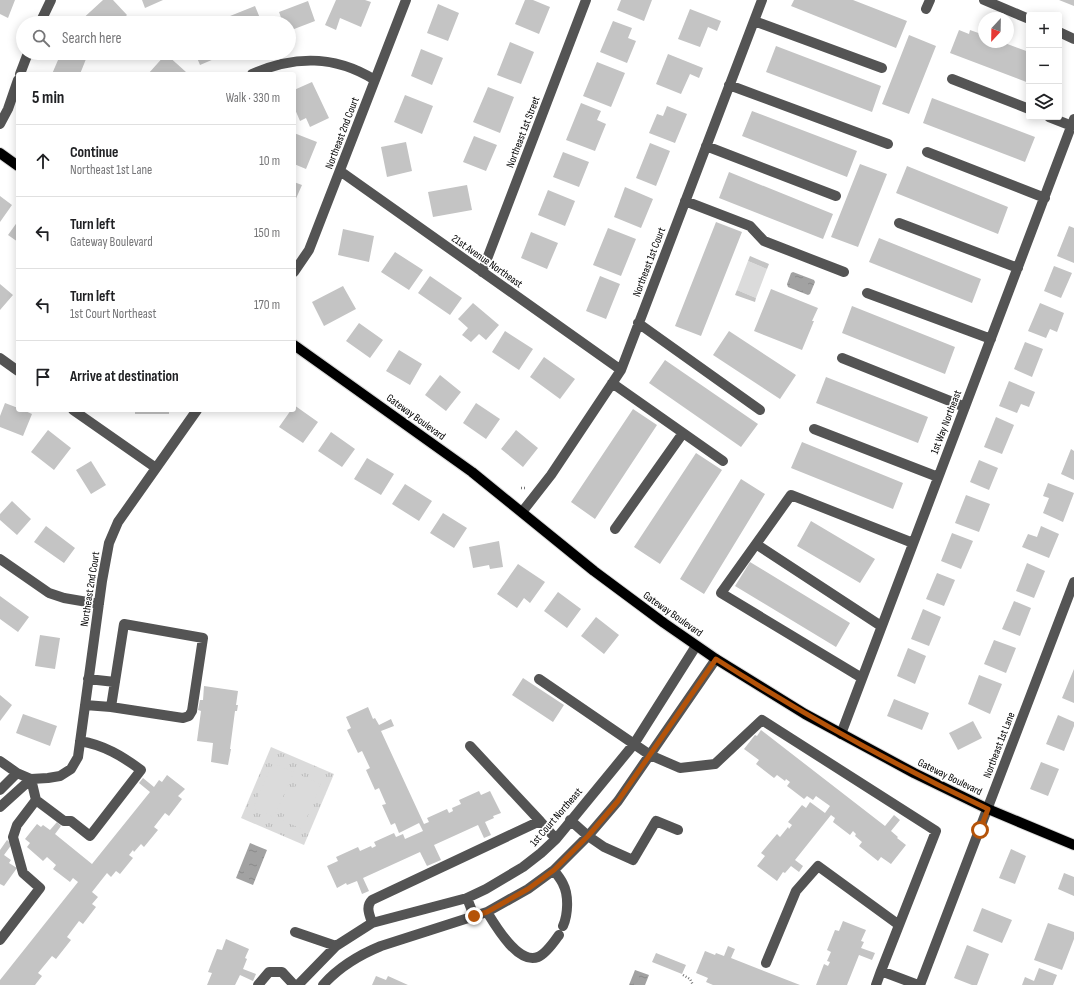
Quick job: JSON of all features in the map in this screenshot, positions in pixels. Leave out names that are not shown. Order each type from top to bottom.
[{"type":"main road","points":[[0,153],[16,165]]},
{"type":"main road","name":"Gateway Boulevard","points":[[296,346],[472,472],[594,571],[639,605],[716,659],[770,693],[841,734],[914,773],[988,809],[1074,845]]},
{"type":"street","points":[[43,16],[51,0]]},
{"type":"street","name":"Northeast 2nd Court","points":[[296,269],[309,250],[406,0]]},
{"type":"street","name":"Northeast 1st Street","points":[[482,272],[586,0]]},
{"type":"street","name":"Northeast 1st Court","points":[[522,512],[555,469],[621,370],[762,0]]},
{"type":"street","points":[[984,0],[1026,18]]},
{"type":"street","points":[[754,21],[882,68]]},
{"type":"street","points":[[1062,33],[1074,39]]},
{"type":"street","points":[[21,72],[25,60]]},
{"type":"street","points":[[256,72],[286,62],[312,60],[343,65],[375,80]]},
{"type":"street","points":[[952,79],[1026,108]]},
{"type":"street","points":[[729,85],[888,144]]},
{"type":"street","points":[[0,124],[8,109],[16,86]]},
{"type":"street","points":[[1062,120],[1073,122]]},
{"type":"street","name":"1st Way Northeast","points":[[841,734],[1073,122]]},
{"type":"street","points":[[706,146],[836,196]]},
{"type":"street","points":[[927,152],[1044,198]]},
{"type":"street","name":"21st Avenue Northeast","points":[[340,171],[621,370]]},
{"type":"street","points":[[685,201],[750,226],[764,241],[844,272]]},
{"type":"street","points":[[899,223],[1018,268]]},
{"type":"street","points":[[868,293],[991,339]]},
{"type":"street","points":[[638,324],[760,410]]},
{"type":"street","points":[[0,358],[16,370]]},
{"type":"street","points":[[842,358],[965,407]]},
{"type":"street","points":[[612,383],[723,461]]},
{"type":"street","points":[[76,412],[156,468]]},
{"type":"street","name":"Northeast 2nd Court","points":[[31,779],[60,776],[71,769],[78,757],[105,560],[109,543],[118,522],[196,412]]},
{"type":"street","points":[[814,429],[938,477]]},
{"type":"street","points":[[615,529],[683,433]]},
{"type":"street","points":[[862,678],[721,593],[791,496],[913,543]]},
{"type":"street","points":[[756,544],[881,626]]},
{"type":"street","points":[[0,559],[49,593],[64,598],[99,604]]},
{"type":"street","name":"Northeast 1st Lane","points":[[919,985],[988,809],[1074,582]]},
{"type":"street","points":[[85,705],[111,707],[183,718],[189,716],[192,711],[203,638],[124,624],[111,707]]},
{"type":"street","name":"1st Court Northeast","points":[[298,985],[336,946],[372,924],[467,898],[486,889],[523,867],[541,853],[556,839],[570,820],[634,744],[696,646]]},
{"type":"street","points":[[323,985],[354,959],[368,952],[396,941],[487,912],[528,889],[554,870],[588,836],[618,801],[716,659]]},
{"type":"street","points":[[88,679],[115,682]]},
{"type":"street","points":[[539,679],[650,755],[680,768],[715,764],[762,720],[936,831],[876,985]]},
{"type":"street","points":[[31,779],[36,800],[64,821],[71,821],[90,836],[141,770],[122,755],[94,743],[80,741]]},
{"type":"street","points":[[470,746],[556,839]]},
{"type":"street","points":[[0,761],[17,774],[31,779]]},
{"type":"street","points":[[0,790],[17,774]]},
{"type":"street","points":[[0,807],[31,779]]},
{"type":"street","points":[[0,940],[40,888],[23,873],[13,837],[17,825],[36,800]]},
{"type":"street","points":[[570,820],[588,836],[604,847],[633,860],[656,821],[678,830]]},
{"type":"street","points":[[372,924],[368,908],[372,900],[540,821]]},
{"type":"street","points":[[766,963],[796,891],[818,866],[899,925]]},
{"type":"street","points":[[487,912],[504,939],[518,951],[525,956],[532,958],[543,954],[561,931],[567,910],[566,891],[564,885],[554,870]]},
{"type":"street","points":[[467,898],[474,916]]},
{"type":"street","points":[[295,932],[336,946]]},
{"type":"street","points":[[881,971],[919,985]]},
{"type":"street","points":[[258,985],[269,972],[282,972],[294,985]]},
{"type":"path","points":[[521,488],[526,488]]},
{"type":"path","points":[[683,975],[690,979],[694,985]]},
{"type":"green space","points":[[748,261],[767,269],[756,298],[737,290]]},
{"type":"green space","points":[[271,747],[334,774],[304,845],[241,818]]},
{"type":"green space","points":[[273,763],[294,772],[274,817],[253,808]]},
{"type":"green space","points":[[300,775],[321,784],[302,829],[282,820]]},
{"type":"water","points":[[793,272],[814,280],[815,282],[810,294],[808,295],[788,287],[787,284],[791,273]]},
{"type":"water","points":[[250,843],[267,850],[253,885],[236,878]]},
{"type":"water","points":[[635,970],[649,975],[645,985],[629,985]]},
{"type":"building","points":[[0,0],[15,0],[8,18],[0,14]]},
{"type":"building","points":[[103,0],[113,0],[127,15],[126,16],[86,16]]},
{"type":"building","points":[[142,0],[163,0],[145,8]]},
{"type":"building","points":[[336,0],[365,0],[371,2],[361,27],[340,18],[336,30],[325,25]]},
{"type":"building","points":[[525,0],[533,0],[550,7],[539,34],[515,24]]},
{"type":"building","points":[[621,0],[652,0],[644,21],[617,10]]},
{"type":"building","points":[[794,0],[853,0],[907,21],[896,48],[791,6]]},
{"type":"building","points":[[1059,0],[1074,0],[1074,6]]},
{"type":"building","points":[[308,1],[315,21],[296,28],[296,16],[280,16],[279,12]]},
{"type":"building","points":[[438,4],[459,13],[448,41],[427,33]]},
{"type":"building","points":[[255,6],[259,16],[230,16]]},
{"type":"building","points":[[690,9],[721,21],[717,31],[708,27],[700,47],[678,39]]},
{"type":"building","points":[[613,21],[632,28],[628,38],[636,41],[627,63],[600,52]]},
{"type":"building","points":[[959,30],[969,34],[970,30],[978,33],[978,48],[1014,48],[1014,46],[1026,51],[1026,82],[950,53]]},
{"type":"building","points":[[909,35],[936,46],[909,114],[882,104]]},
{"type":"building","points":[[510,42],[534,52],[521,84],[497,75]]},
{"type":"building","points":[[776,46],[881,86],[872,112],[766,72]]},
{"type":"building","points":[[421,49],[443,58],[432,85],[411,76]]},
{"type":"building","points":[[668,54],[703,68],[699,78],[690,74],[681,94],[656,84]]},
{"type":"building","points":[[58,60],[86,60],[81,72],[53,72]]},
{"type":"building","points":[[161,60],[173,60],[186,72],[150,72]]},
{"type":"building","points":[[198,60],[212,60],[200,65]]},
{"type":"building","points":[[597,62],[625,73],[611,107],[583,96]]},
{"type":"building","points":[[312,82],[329,118],[310,127],[306,118],[300,121],[296,112],[296,89]]},
{"type":"building","points":[[488,87],[514,97],[500,133],[473,122]]},
{"type":"building","points":[[405,95],[433,106],[422,134],[394,122]]},
{"type":"building","points":[[932,98],[1035,137],[1025,162],[923,123]]},
{"type":"building","points":[[581,103],[601,111],[597,120],[606,124],[595,151],[566,140]]},
{"type":"building","points":[[667,106],[687,114],[675,143],[649,133],[657,114],[663,116]]},
{"type":"building","points":[[752,111],[857,151],[847,177],[742,136]]},
{"type":"building","points":[[296,134],[317,142],[306,169],[296,165]]},
{"type":"building","points":[[474,136],[497,145],[486,171],[463,162]]},
{"type":"building","points":[[406,142],[412,171],[387,177],[381,147]]},
{"type":"building","points":[[650,143],[670,151],[656,186],[636,178]]},
{"type":"building","points":[[563,152],[589,162],[579,187],[553,177]]},
{"type":"building","points":[[860,164],[887,174],[858,247],[831,237]]},
{"type":"building","points":[[907,166],[1008,207],[998,234],[896,193]]},
{"type":"building","points":[[729,172],[833,214],[823,239],[719,198]]},
{"type":"building","points":[[296,183],[302,185],[296,198]]},
{"type":"building","points":[[467,185],[472,210],[433,217],[428,192]]},
{"type":"building","points":[[625,187],[653,199],[641,228],[614,217]]},
{"type":"building","points":[[548,190],[575,201],[565,226],[538,215]]},
{"type":"building","points":[[0,196],[12,205],[0,222]]},
{"type":"building","points":[[716,222],[742,232],[701,336],[675,326]]},
{"type":"building","points":[[16,224],[16,241],[8,235]]},
{"type":"building","points":[[1069,226],[1074,228],[1074,263],[1057,256]]},
{"type":"building","points":[[608,228],[636,239],[621,276],[593,265]]},
{"type":"building","points":[[343,229],[374,236],[369,262],[338,255]]},
{"type":"building","points":[[531,232],[558,243],[547,269],[521,258]]},
{"type":"building","points":[[879,238],[981,279],[972,303],[869,262]]},
{"type":"building","points":[[395,252],[423,270],[409,290],[381,272]]},
{"type":"building","points":[[750,256],[769,264],[767,269],[748,261]]},
{"type":"building","points":[[1054,266],[1072,273],[1061,298],[1044,291]]},
{"type":"building","points":[[430,276],[462,298],[450,315],[418,293]]},
{"type":"building","points":[[600,276],[620,284],[606,319],[586,311]]},
{"type":"building","points":[[0,284],[13,295],[0,310]]},
{"type":"building","points":[[343,286],[356,309],[324,326],[312,302]]},
{"type":"building","points":[[771,289],[818,308],[802,350],[754,331]]},
{"type":"building","points":[[737,290],[756,298],[755,302],[735,295]]},
{"type":"building","points":[[473,303],[499,325],[486,340],[479,334],[471,342],[462,335],[468,328],[458,319]]},
{"type":"building","points":[[1040,303],[1064,313],[1057,332],[1050,329],[1046,338],[1028,331]]},
{"type":"building","points":[[852,306],[955,347],[945,374],[842,333]]},
{"type":"building","points":[[359,323],[383,340],[370,358],[346,341]]},
{"type":"building","points":[[505,331],[533,349],[519,370],[492,352]]},
{"type":"building","points":[[729,331],[796,375],[780,399],[713,355]]},
{"type":"building","points":[[1025,342],[1043,349],[1032,377],[1014,369]]},
{"type":"building","points":[[399,350],[422,364],[410,385],[386,371]]},
{"type":"building","points":[[544,357],[575,379],[560,399],[530,377]]},
{"type":"building","points":[[665,360],[758,424],[741,447],[649,383]]},
{"type":"building","points":[[440,375],[461,392],[446,411],[425,395]]},
{"type":"building","points":[[826,377],[928,417],[918,443],[816,403]]},
{"type":"building","points":[[1009,381],[1035,392],[1029,407],[1021,404],[1017,413],[999,406]]},
{"type":"building","points":[[5,403],[16,407],[16,412],[28,412],[32,414],[23,436],[0,427],[0,416]]},
{"type":"building","points":[[476,403],[500,419],[486,439],[463,423]]},
{"type":"building","points":[[296,406],[318,422],[303,443],[279,427],[290,412],[296,412]]},
{"type":"building","points":[[633,409],[657,425],[595,519],[571,502]]},
{"type":"building","points":[[135,412],[169,412],[169,414],[135,414]]},
{"type":"building","points":[[996,417],[1014,425],[1002,454],[984,447]]},
{"type":"building","points":[[48,430],[71,448],[54,470],[31,452]]},
{"type":"building","points":[[516,430],[538,448],[523,467],[501,449]]},
{"type":"building","points":[[331,432],[355,449],[342,467],[318,451]]},
{"type":"building","points":[[802,442],[903,483],[893,509],[791,468]]},
{"type":"building","points":[[1071,449],[1074,451],[1074,480],[1061,474]]},
{"type":"building","points":[[696,453],[722,470],[660,564],[634,547]]},
{"type":"building","points":[[367,458],[394,474],[381,495],[354,479]]},
{"type":"building","points":[[979,460],[998,468],[989,490],[970,482]]},
{"type":"building","points":[[91,461],[106,485],[91,494],[76,470]]},
{"type":"building","points":[[741,479],[765,494],[704,594],[680,579]]},
{"type":"building","points":[[1048,483],[1074,493],[1063,522],[1043,513],[1049,498],[1043,496]]},
{"type":"building","points":[[405,484],[432,501],[419,521],[392,504]]},
{"type":"building","points":[[966,495],[990,504],[979,532],[955,523]]},
{"type":"building","points":[[12,501],[31,519],[17,535],[0,520],[0,514]]},
{"type":"building","points":[[443,513],[467,528],[454,548],[430,533]]},
{"type":"building","points":[[811,521],[875,559],[860,583],[797,546]]},
{"type":"building","points":[[46,526],[75,548],[64,563],[34,542]]},
{"type":"building","points":[[1041,526],[1059,534],[1049,558],[1022,547],[1028,534],[1037,537]]},
{"type":"building","points":[[952,533],[973,541],[961,569],[941,561]]},
{"type":"building","points":[[499,541],[503,567],[490,569],[489,565],[473,568],[469,547]]},
{"type":"building","points":[[750,562],[850,623],[836,647],[735,586]]},
{"type":"building","points":[[1027,563],[1045,571],[1034,598],[1016,591]]},
{"type":"building","points":[[518,564],[545,582],[530,603],[524,598],[517,608],[497,594]]},
{"type":"building","points":[[937,573],[955,580],[944,606],[926,599]]},
{"type":"building","points":[[558,592],[581,609],[567,628],[544,611]]},
{"type":"building","points":[[0,596],[29,617],[18,632],[0,619]]},
{"type":"building","points":[[1014,601],[1031,608],[1020,636],[1002,629]]},
{"type":"building","points":[[923,609],[941,617],[929,646],[911,639]]},
{"type":"building","points":[[596,617],[619,635],[604,654],[581,636]]},
{"type":"building","points":[[40,635],[60,638],[55,669],[35,666]]},
{"type":"building","points":[[994,640],[1016,648],[1006,673],[984,664]]},
{"type":"building","points":[[908,648],[926,656],[915,684],[897,676]]},
{"type":"building","points":[[1074,669],[1074,703],[1062,698]]},
{"type":"building","points":[[979,675],[1002,684],[990,714],[968,704]]},
{"type":"building","points":[[523,678],[564,705],[553,722],[512,695]]},
{"type":"building","points":[[204,686],[238,691],[236,705],[238,705],[237,711],[235,711],[228,765],[211,762],[213,743],[197,741],[201,711],[198,710],[200,700],[203,700]]},
{"type":"building","points":[[0,695],[12,705],[0,721]]},
{"type":"building","points":[[894,699],[929,713],[922,730],[887,716]]},
{"type":"building","points":[[368,707],[373,719],[375,718],[379,725],[391,719],[394,726],[381,731],[424,824],[429,822],[427,818],[447,809],[449,813],[453,811],[452,808],[461,804],[459,800],[479,791],[481,795],[490,791],[501,813],[493,816],[494,818],[485,822],[491,835],[484,838],[478,825],[434,845],[441,860],[427,866],[420,852],[363,878],[369,891],[362,894],[357,881],[347,885],[346,883],[337,888],[327,866],[338,861],[336,857],[358,847],[360,851],[371,846],[372,848],[376,846],[374,842],[394,833],[396,837],[403,834],[405,839],[423,831],[419,823],[399,833],[395,823],[391,825],[382,805],[386,804],[379,788],[375,790],[366,770],[370,768],[362,751],[358,753],[347,730],[351,728],[346,717]]},
{"type":"building","points":[[23,714],[57,726],[50,746],[16,733]]},
{"type":"building","points":[[1058,715],[1074,722],[1074,726],[1064,751],[1046,744]]},
{"type":"building","points":[[973,721],[982,738],[958,750],[949,733]]},
{"type":"building","points":[[761,730],[885,826],[894,815],[900,820],[891,831],[906,845],[891,864],[881,857],[878,861],[859,846],[862,842],[855,836],[856,834],[853,831],[850,835],[833,822],[835,818],[831,815],[795,860],[803,866],[799,872],[791,866],[785,873],[783,872],[777,881],[757,866],[765,856],[761,853],[777,834],[780,837],[788,827],[789,829],[792,825],[788,822],[802,805],[806,808],[810,802],[825,813],[830,806],[816,796],[813,800],[807,796],[804,799],[787,786],[790,782],[786,779],[785,781],[777,775],[774,778],[756,764],[759,760],[744,749]]},
{"type":"building","points":[[1041,762],[1059,769],[1048,796],[1030,789]]},
{"type":"building","points":[[167,775],[185,789],[178,796],[182,799],[169,816],[165,813],[154,827],[158,830],[144,847],[141,844],[134,852],[133,850],[129,855],[133,858],[120,874],[116,871],[111,877],[107,873],[92,892],[98,897],[92,904],[96,907],[83,924],[79,921],[67,937],[71,940],[56,959],[52,956],[38,973],[42,976],[35,985],[0,985],[0,980],[78,882],[73,878],[70,882],[53,869],[56,865],[47,857],[43,861],[27,847],[30,843],[25,839],[37,824],[41,827],[43,825],[50,830],[57,822],[61,826],[55,834],[92,864],[150,792],[139,783],[143,778],[154,787],[159,780],[162,782]]},
{"type":"building","points":[[7,840],[12,844],[4,855],[11,860],[9,863],[17,868],[4,886],[0,884],[0,850]]},
{"type":"building","points":[[1011,849],[1026,856],[1015,884],[999,878]]},
{"type":"building","points":[[1064,873],[1074,877],[1074,896],[1058,889]]},
{"type":"building","points":[[982,908],[1012,920],[1002,943],[973,931]]},
{"type":"building","points":[[843,921],[866,930],[861,941],[864,942],[861,948],[875,953],[872,960],[859,955],[847,985],[816,985],[824,964],[828,966],[830,962],[827,961],[831,952],[827,950],[835,930],[839,931]]},
{"type":"building","points":[[1048,923],[1074,932],[1074,939],[1062,970],[1034,960]]},
{"type":"building","points":[[226,939],[249,949],[245,958],[247,959],[243,969],[256,974],[253,981],[240,975],[235,985],[207,985],[212,973],[208,972],[217,949],[222,950]]},
{"type":"building","points":[[967,945],[989,954],[977,985],[972,985],[954,978]]},
{"type":"building","points":[[728,946],[735,949],[731,958],[800,985],[713,985],[706,982],[708,978],[696,973],[705,951],[715,955],[716,953],[724,956]]},
{"type":"building","points":[[656,953],[686,965],[682,974],[652,962]]},
{"type":"building","points":[[1039,968],[1057,975],[1053,985],[1022,985],[1025,977],[1034,981]]},
{"type":"building","points":[[376,976],[386,980],[388,976],[408,985],[372,985]]},
{"type":"route","points":[[474,916],[487,912],[528,889],[554,870],[588,836],[618,801],[716,659],[805,714],[841,734],[914,773],[988,809],[980,830]]}]
